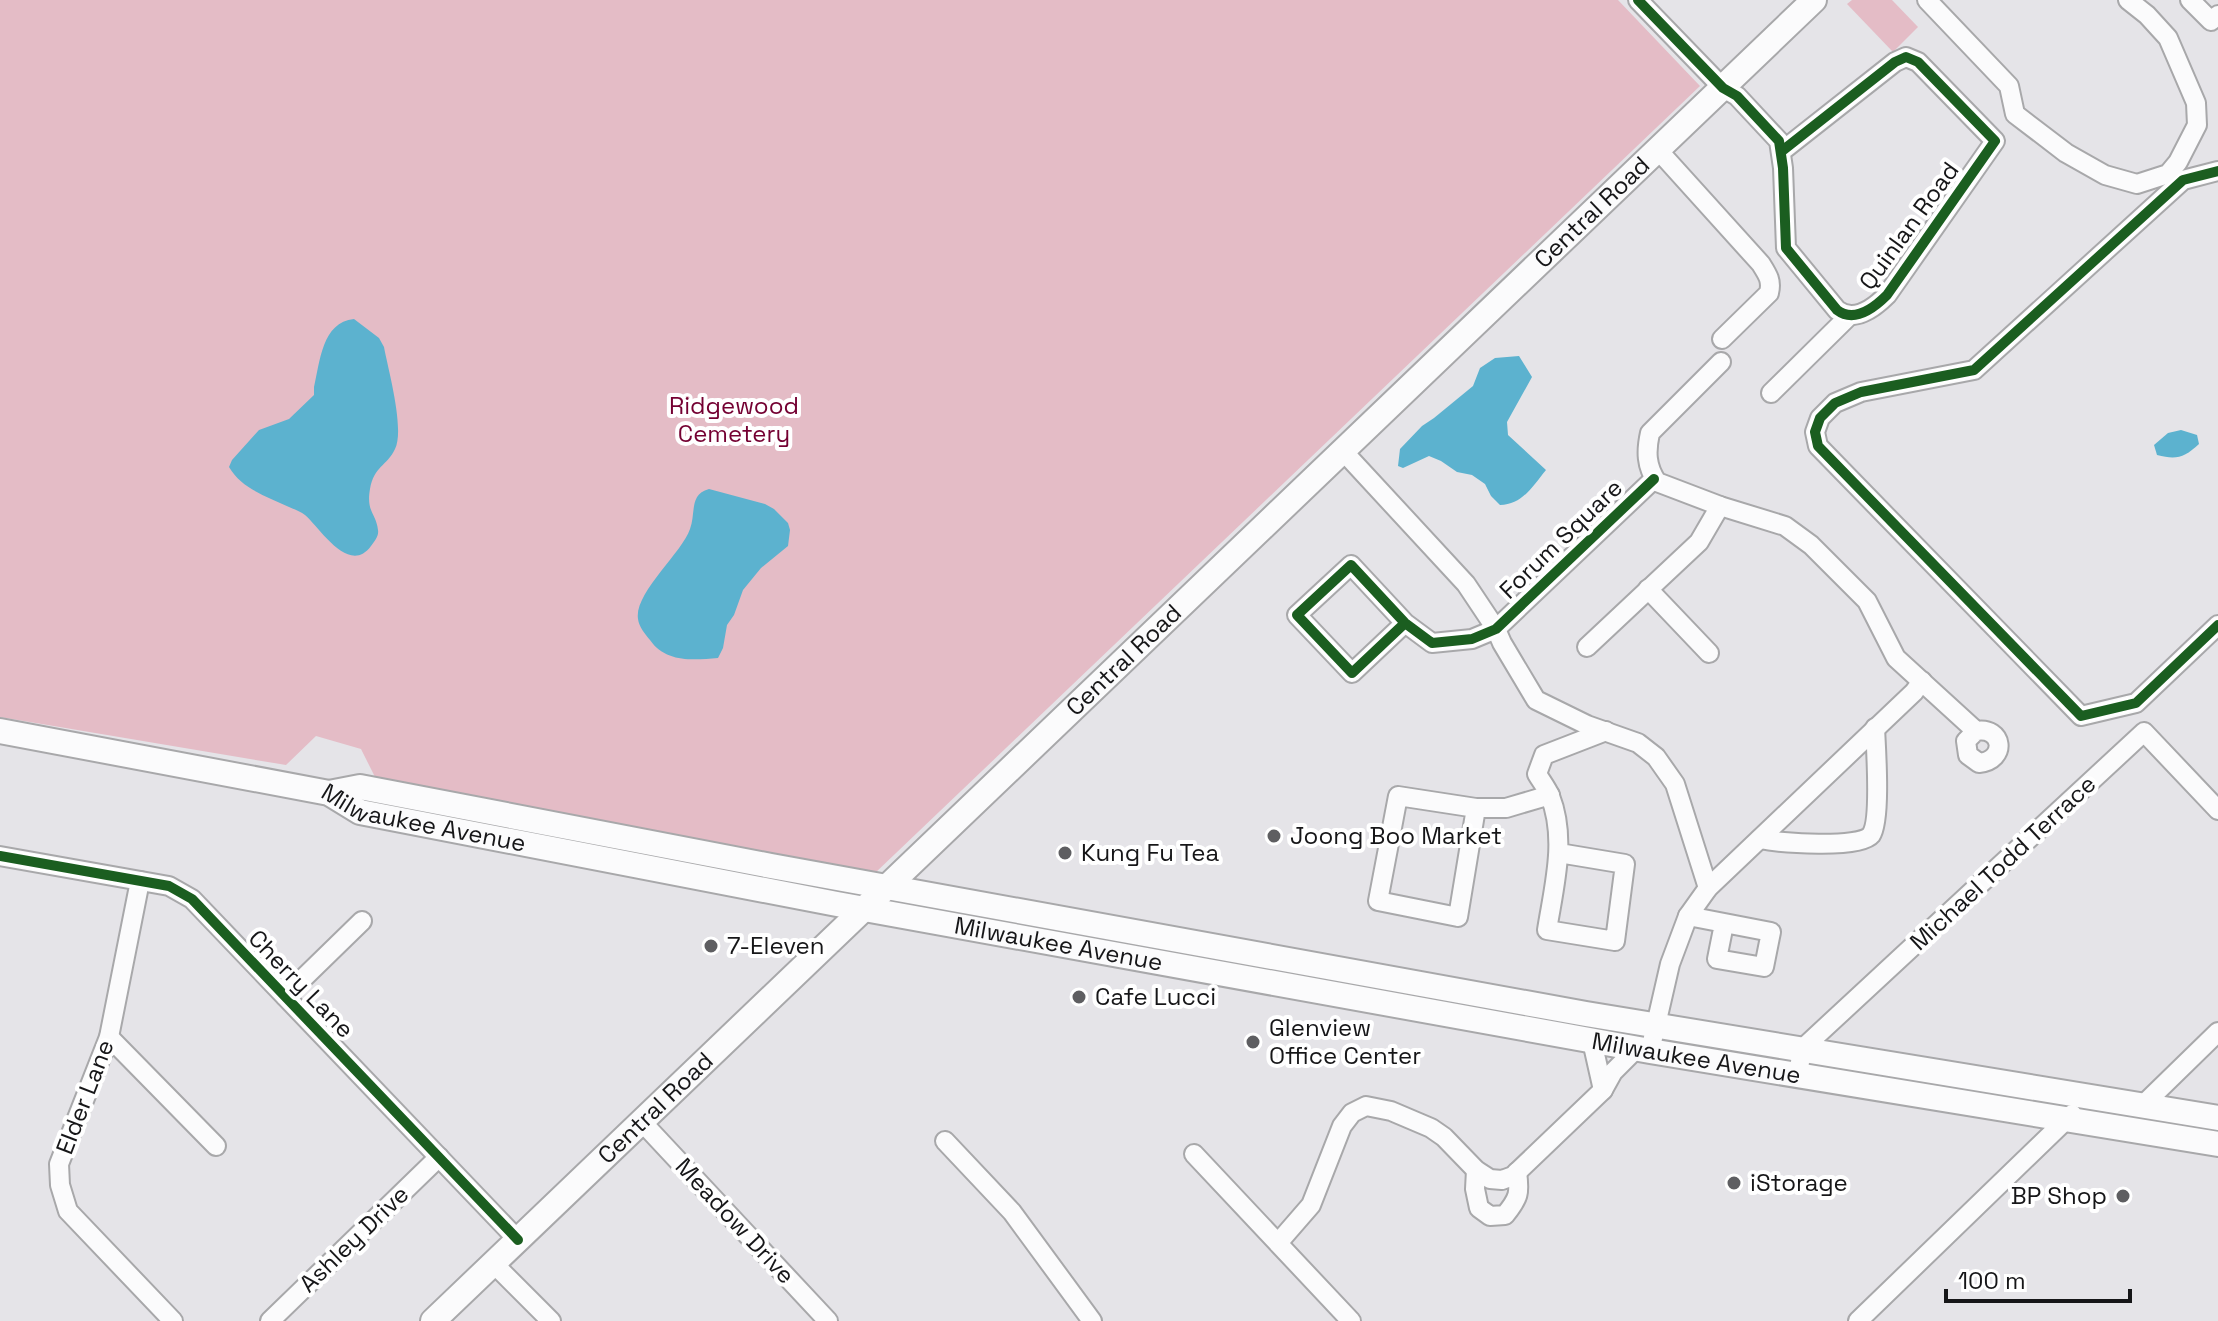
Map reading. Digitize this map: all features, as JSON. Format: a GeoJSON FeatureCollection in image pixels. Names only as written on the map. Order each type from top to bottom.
{"type":"FeatureCollection","features":[{"type":"Feature","properties":{"kind":"main road","name":"Central Road"},"geometry":{"type":"LineString","coordinates":[[433,1321],[1814,0]]}},
{"type":"Feature","properties":{"kind":"main road"},"geometry":{"type":"LineString","coordinates":[[0,731],[329,793]]}},
{"type":"Feature","properties":{"kind":"main road","name":"Milwaukee Avenue"},"geometry":{"type":"LineString","coordinates":[[329,793],[360,787],[1586,1014],[2218,1118]]}},
{"type":"Feature","properties":{"kind":"main road","name":"Milwaukee Avenue"},"geometry":{"type":"LineString","coordinates":[[329,793],[360,812],[865,909],[1643,1050],[2218,1144]]}},
{"type":"Feature","properties":{"kind":"main road"},"geometry":{"type":"LineString","coordinates":[[1094,951],[1115,947],[1190,961],[1201,958],[1210,946]]}},
{"type":"Feature","properties":{"kind":"street"},"geometry":{"type":"LineString","coordinates":[[1638,0],[1779,141],[1786,248],[1837,310],[1846,315]]}},
{"type":"Feature","properties":{"kind":"street"},"geometry":{"type":"LineString","coordinates":[[1927,0],[2009,86],[2015,114],[2066,153],[2105,175],[2137,184],[2168,174],[2178,162],[2197,125],[2196,103],[2168,38],[2128,0]]}},
{"type":"Feature","properties":{"kind":"street"},"geometry":{"type":"LineString","coordinates":[[2190,0],[2211,21],[2218,15]]}},
{"type":"Feature","properties":{"kind":"street","name":"Quinlan Road"},"geometry":{"type":"LineString","coordinates":[[1771,393],[1846,315],[1865,312],[1887,295],[1995,141],[1918,62],[1906,57],[1895,62],[1782,151]]}},
{"type":"Feature","properties":{"kind":"street"},"geometry":{"type":"LineString","coordinates":[[1658,150],[1761,264],[1769,277],[1769,293],[1722,339]]}},
{"type":"Feature","properties":{"kind":"street"},"geometry":{"type":"LineString","coordinates":[[2218,171],[2183,180],[1974,370],[1861,392],[1835,403],[1820,418],[1815,432],[1818,446],[2081,716],[2136,703],[2218,625]]}},
{"type":"Feature","properties":{"kind":"street"},"geometry":{"type":"LineString","coordinates":[[1721,362],[1650,433],[1648,465],[1654,479],[1720,506],[1785,526],[1811,545],[1867,601],[1896,658],[1976,731]]}},
{"type":"Feature","properties":{"kind":"street"},"geometry":{"type":"LineString","coordinates":[[1343,451],[1466,584],[1496,629],[1536,700],[1587,725],[1638,743],[1656,757],[1675,784],[1708,888]]}},
{"type":"Feature","properties":{"kind":"street","name":"Forum Square"},"geometry":{"type":"LineString","coordinates":[[1496,629],[1654,479]]}},
{"type":"Feature","properties":{"kind":"street"},"geometry":{"type":"LineString","coordinates":[[1587,647],[1699,542],[1720,506]]}},
{"type":"Feature","properties":{"kind":"street"},"geometry":{"type":"LineString","coordinates":[[1405,623],[1352,673],[1297,615],[1351,565],[1405,623],[1432,643],[1472,639],[1496,629]]}},
{"type":"Feature","properties":{"kind":"street"},"geometry":{"type":"LineString","coordinates":[[1648,589],[1709,653]]}},
{"type":"Feature","properties":{"kind":"street"},"geometry":{"type":"LineString","coordinates":[[1278,1243],[1311,1205],[1342,1126],[1352,1113],[1366,1106],[1391,1111],[1431,1128],[1490,1179],[1502,1180],[1517,1172],[1603,1090],[1613,1072],[1643,1050],[1655,1025],[1670,964],[1688,916],[1708,888],[1922,681]]}},
{"type":"Feature","properties":{"kind":"street"},"geometry":{"type":"LineString","coordinates":[[1760,839],[1785,844],[1862,842],[1871,835],[1876,824],[1875,728]]}},
{"type":"Feature","properties":{"kind":"street"},"geometry":{"type":"LineString","coordinates":[[1559,853],[1625,864],[1615,941],[1547,930],[1559,853],[1557,824],[1550,795],[1537,774],[1544,755],[1606,731]]}},
{"type":"Feature","properties":{"kind":"street","name":"Michael Todd Terrace"},"geometry":{"type":"LineString","coordinates":[[1802,1049],[2144,732],[2218,810]]}},
{"type":"Feature","properties":{"kind":"street"},"geometry":{"type":"LineString","coordinates":[[1476,808],[1458,917],[1378,901],[1398,796],[1476,808],[1506,808],[1550,795]]}},
{"type":"Feature","properties":{"kind":"street","name":"Cherry Lane"},"geometry":{"type":"LineString","coordinates":[[0,856],[169,886],[192,899],[518,1240]]}},
{"type":"Feature","properties":{"kind":"street","name":"Elder Lane"},"geometry":{"type":"LineString","coordinates":[[140,881],[109,1037],[59,1164],[60,1185],[68,1211],[173,1321]]}},
{"type":"Feature","properties":{"kind":"street"},"geometry":{"type":"LineString","coordinates":[[1688,916],[1724,924]]}},
{"type":"Feature","properties":{"kind":"street"},"geometry":{"type":"LineString","coordinates":[[285,996],[362,921]]}},
{"type":"Feature","properties":{"kind":"street"},"geometry":{"type":"LineString","coordinates":[[2142,1106],[2218,1032]]}},
{"type":"Feature","properties":{"kind":"street"},"geometry":{"type":"LineString","coordinates":[[109,1037],[216,1146]]}},
{"type":"Feature","properties":{"kind":"street"},"geometry":{"type":"LineString","coordinates":[[1592,1041],[1603,1090]]}},
{"type":"Feature","properties":{"kind":"street"},"geometry":{"type":"LineString","coordinates":[[1798,1075],[1802,1049]]}},
{"type":"Feature","properties":{"kind":"street"},"geometry":{"type":"LineString","coordinates":[[1858,1321],[2089,1097]]}},
{"type":"Feature","properties":{"kind":"street","name":"Meadow Drive"},"geometry":{"type":"LineString","coordinates":[[642,1122],[828,1321]]}},
{"type":"Feature","properties":{"kind":"street"},"geometry":{"type":"LineString","coordinates":[[945,1141],[1012,1212],[1092,1321]]}},
{"type":"Feature","properties":{"kind":"street"},"geometry":{"type":"LineString","coordinates":[[1194,1154],[1351,1321]]}},
{"type":"Feature","properties":{"kind":"street","name":"Ashley Drive"},"geometry":{"type":"LineString","coordinates":[[270,1321],[439,1157]]}},
{"type":"Feature","properties":{"kind":"street"},"geometry":{"type":"LineString","coordinates":[[1476,1170],[1475,1189],[1479,1208],[1490,1216],[1505,1215],[1514,1203],[1520,1189],[1517,1172]]}},
{"type":"Feature","properties":{"kind":"street"},"geometry":{"type":"LineString","coordinates":[[493,1263],[551,1321]]}},
{"type":"Feature","properties":{"kind":"green space","name":"Ridgewood Cemetery"},"geometry":{"type":"Polygon","coordinates":[[[0,0],[1618,0],[1700,86],[874,874],[377,781],[361,749],[316,736],[286,765],[0,717],[0,0]]]}},
{"type":"Feature","properties":{"kind":"green space"},"geometry":{"type":"Polygon","coordinates":[[[1852,0],[1892,0],[1918,27],[1893,52],[1847,4],[1852,0]]]}},
{"type":"Feature","properties":{"kind":"water"},"geometry":{"type":"Polygon","coordinates":[[[354,319],[379,338],[384,347],[395,399],[398,440],[395,449],[374,475],[370,489],[369,503],[377,524],[377,536],[362,554],[354,556],[335,547],[303,514],[248,486],[229,467],[259,430],[289,419],[314,395],[321,355],[329,335],[335,327],[354,319]]]}},
{"type":"Feature","properties":{"kind":"water"},"geometry":{"type":"Polygon","coordinates":[[[1519,356],[1532,377],[1507,422],[1508,435],[1546,470],[1526,494],[1515,502],[1500,505],[1485,484],[1472,475],[1457,472],[1429,456],[1403,468],[1398,466],[1400,449],[1422,426],[1473,386],[1480,368],[1495,358],[1519,356]]]}},
{"type":"Feature","properties":{"kind":"water"},"geometry":{"type":"Polygon","coordinates":[[[2181,430],[2197,435],[2199,444],[2180,457],[2157,455],[2154,445],[2168,433],[2181,430]]]}},
{"type":"Feature","properties":{"kind":"water"},"geometry":{"type":"Polygon","coordinates":[[[709,489],[774,509],[788,523],[788,546],[761,568],[743,590],[727,625],[718,658],[681,658],[664,653],[650,640],[640,625],[639,609],[643,597],[685,539],[698,495],[709,489]]]}},
{"type":"Feature","properties":{"kind":"cycle path"},"geometry":{"type":"LineString","coordinates":[[1638,0],[1779,141],[1786,248],[1843,314],[1864,312],[1887,295],[1995,141],[1918,62],[1906,57],[1895,62],[1782,151]]}},
{"type":"Feature","properties":{"kind":"cycle path"},"geometry":{"type":"LineString","coordinates":[[2218,171],[2183,180],[1974,370],[1861,392],[1835,403],[1820,418],[1815,432],[1818,446],[2081,716],[2136,703],[2218,625]]}},
{"type":"Feature","properties":{"kind":"cycle path"},"geometry":{"type":"LineString","coordinates":[[1405,623],[1352,673],[1297,615],[1351,565],[1405,623],[1432,643],[1472,639],[1496,629],[1654,479]]}},
{"type":"Feature","properties":{"kind":"cycle path"},"geometry":{"type":"LineString","coordinates":[[0,856],[169,886],[192,899],[518,1240]]}},
{"type":"Feature","properties":{"kind":"place","name":"Joong Boo Market"},"geometry":{"type":"Point","coordinates":[1274,836]}},
{"type":"Feature","properties":{"kind":"place","name":"Kung Fu Tea"},"geometry":{"type":"Point","coordinates":[1065,853]}},
{"type":"Feature","properties":{"kind":"place","name":"7-Eleven"},"geometry":{"type":"Point","coordinates":[711,946]}},
{"type":"Feature","properties":{"kind":"place","name":"Cafe Lucci"},"geometry":{"type":"Point","coordinates":[1079,997]}},
{"type":"Feature","properties":{"kind":"place","name":"Glenview Office Center"},"geometry":{"type":"Point","coordinates":[1253,1042]}},
{"type":"Feature","properties":{"kind":"place","name":"iStorage"},"geometry":{"type":"Point","coordinates":[1734,1183]}},
{"type":"Feature","properties":{"kind":"place","name":"BP Shop"},"geometry":{"type":"Point","coordinates":[2123,1196]}}]}
